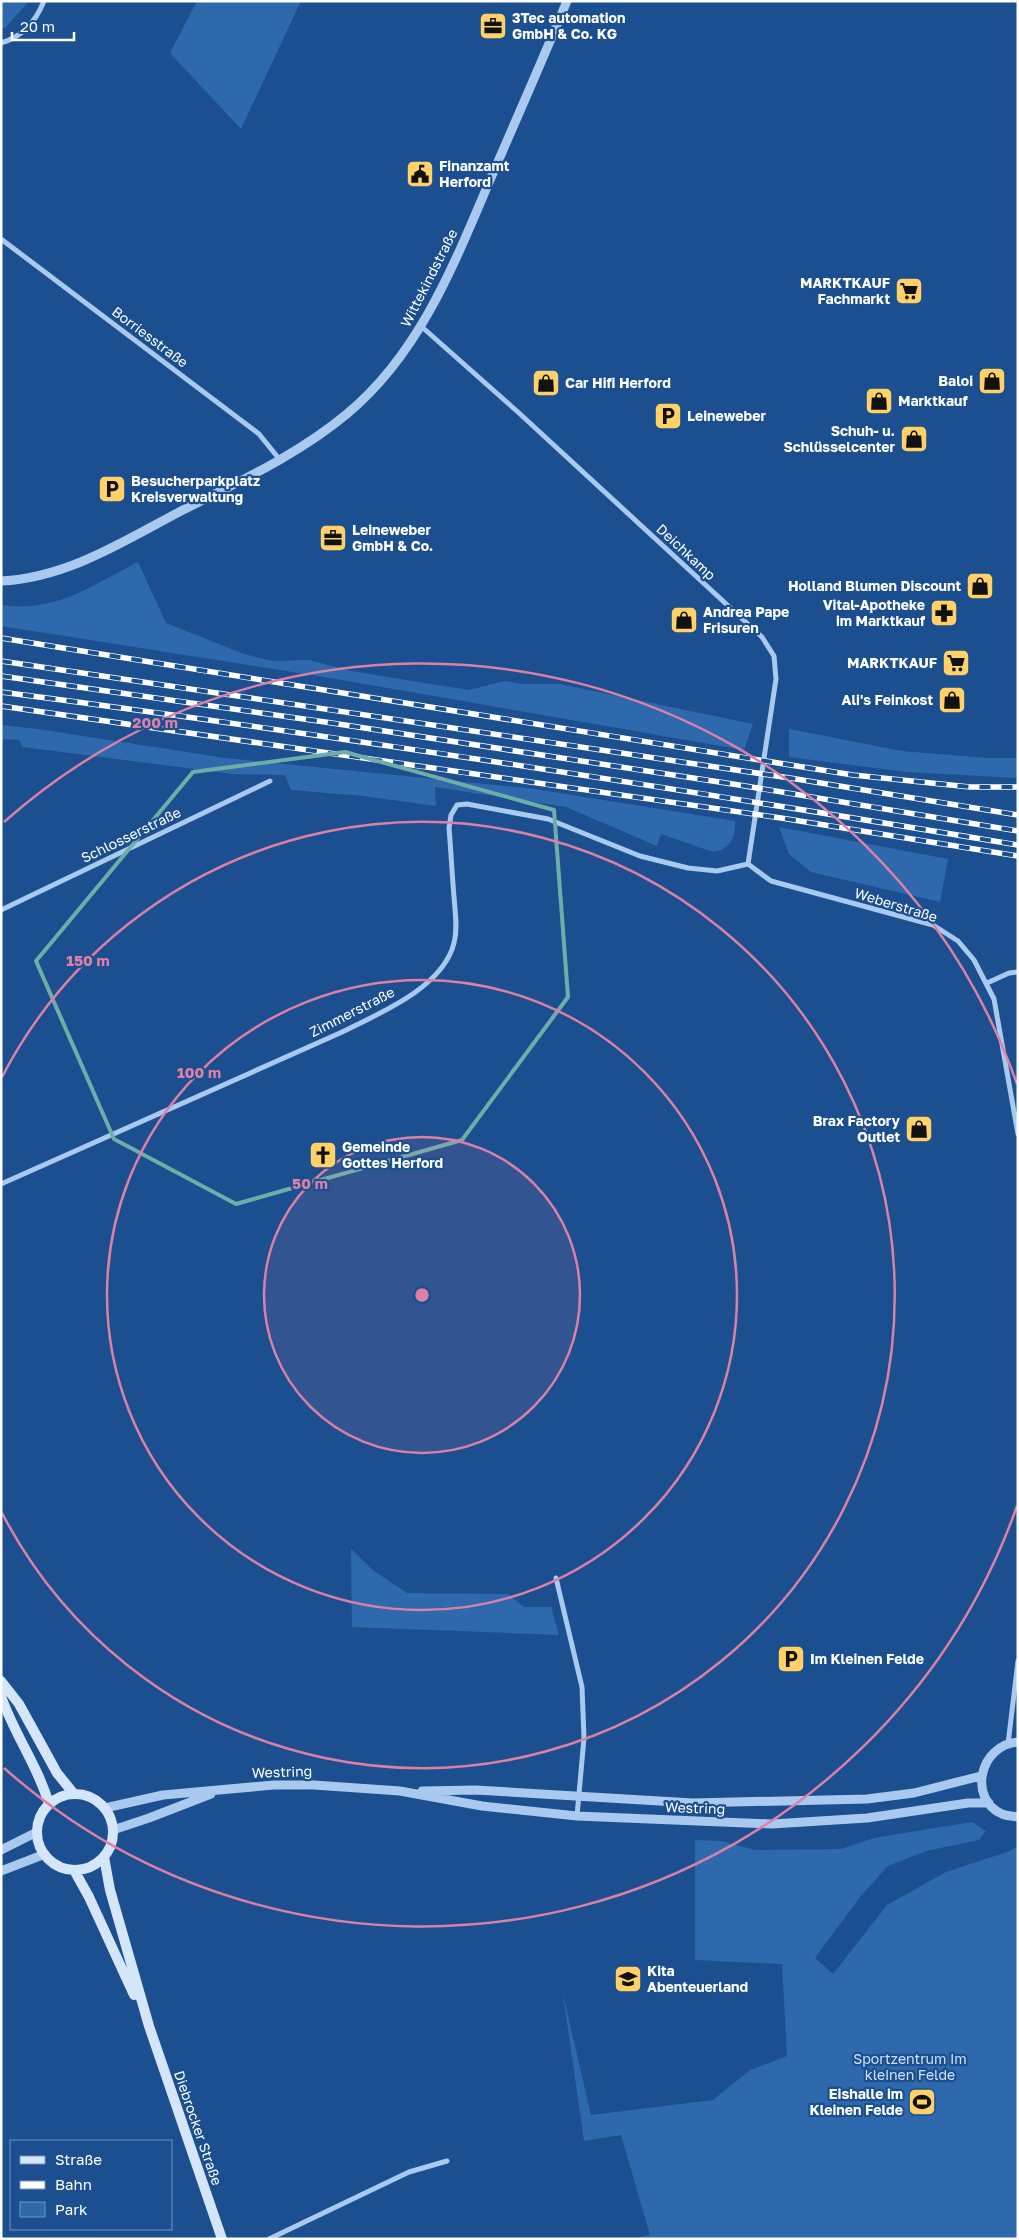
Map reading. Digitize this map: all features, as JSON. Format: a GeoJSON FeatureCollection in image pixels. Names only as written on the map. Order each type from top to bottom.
{"type":"FeatureCollection","features":[{"type":"Feature","properties":{"kind":"main road"},"geometry":{"type":"LineString","coordinates":[[1,1680],[20,1704],[57,1773],[74,1794]]}},
{"type":"Feature","properties":{"kind":"main road"},"geometry":{"type":"LineString","coordinates":[[1,1696],[6,1710],[42,1780],[49,1804]]}},
{"type":"Feature","properties":{"kind":"main road"},"geometry":{"type":"LineString","coordinates":[[74,1794],[89,1796],[105,1808],[111,1819],[113,1830],[111,1846],[104,1857],[96,1864],[85,1869],[74,1870],[63,1868],[53,1863],[39,1844],[37,1832],[41,1817],[49,1804],[60,1797],[74,1794]]}},
{"type":"Feature","properties":{"kind":"main road","name":"Diebrocker Straße"},"geometry":{"type":"LineString","coordinates":[[104,1857],[110,1890],[148,2026],[222,2239]]}},
{"type":"Feature","properties":{"kind":"main road","name":"Diebrocker Straße"},"geometry":{"type":"LineString","coordinates":[[74,1870],[89,1897],[148,2026]]}},
{"type":"Feature","properties":{"kind":"street"},"geometry":{"type":"LineString","coordinates":[[1,43],[25,31],[39,13],[44,1]]}},
{"type":"Feature","properties":{"kind":"street","name":"Wittekindstraße"},"geometry":{"type":"LineString","coordinates":[[1,581],[41,576],[96,556],[280,460],[329,428],[361,401],[394,364],[422,327],[454,264],[567,1]]}},
{"type":"Feature","properties":{"kind":"street","name":"Borriesstraße"},"geometry":{"type":"LineString","coordinates":[[1,239],[259,434],[280,460]]}},
{"type":"Feature","properties":{"kind":"street","name":"Deichkamp"},"geometry":{"type":"LineString","coordinates":[[422,327],[519,413],[762,637],[774,656],[776,679],[748,864]]}},
{"type":"Feature","properties":{"kind":"street","name":"Schlosserstraße"},"geometry":{"type":"LineString","coordinates":[[1,910],[270,781]]}},
{"type":"Feature","properties":{"kind":"street","name":"Zimmerstraße"},"geometry":{"type":"LineString","coordinates":[[1,1184],[340,1032],[389,1008],[434,977],[448,960],[454,943],[456,926],[449,828],[451,815],[457,805],[467,804],[548,820],[640,856],[688,868],[717,871],[748,864]]}},
{"type":"Feature","properties":{"kind":"street","name":"Weberstraße"},"geometry":{"type":"LineString","coordinates":[[748,864],[771,882],[932,925],[958,941],[974,960],[987,983]]}},
{"type":"Feature","properties":{"kind":"street"},"geometry":{"type":"LineString","coordinates":[[1018,972],[987,983],[994,1000],[1018,1134]]}},
{"type":"Feature","properties":{"kind":"street"},"geometry":{"type":"LineString","coordinates":[[556,1578],[582,1687],[584,1738],[577,1816]]}},
{"type":"Feature","properties":{"kind":"street"},"geometry":{"type":"LineString","coordinates":[[1008,1744],[1018,1661]]}},
{"type":"Feature","properties":{"kind":"street"},"geometry":{"type":"LineString","coordinates":[[1018,1742],[1008,1744],[996,1750],[986,1762],[982,1776],[982,1789],[989,1802],[1002,1814],[1018,1817]]}},
{"type":"Feature","properties":{"kind":"street","name":"Westring"},"geometry":{"type":"LineString","coordinates":[[105,1808],[163,1795],[274,1785],[314,1785],[400,1791],[476,1790],[693,1803],[866,1799],[914,1793],[982,1776]]}},
{"type":"Feature","properties":{"kind":"street","name":"Westring"},"geometry":{"type":"LineString","coordinates":[[113,1830],[225,1789]]}},
{"type":"Feature","properties":{"kind":"street","name":"Westring"},"geometry":{"type":"LineString","coordinates":[[400,1791],[482,1806],[577,1816],[798,1824],[867,1818],[968,1803],[989,1802]]}},
{"type":"Feature","properties":{"kind":"street"},"geometry":{"type":"LineString","coordinates":[[1,1850],[37,1832]]}},
{"type":"Feature","properties":{"kind":"street"},"geometry":{"type":"LineString","coordinates":[[1,1871],[45,1854]]}},
{"type":"Feature","properties":{"kind":"street"},"geometry":{"type":"LineString","coordinates":[[269,2239],[409,2172],[446,2161]]}},
{"type":"Feature","properties":{"kind":"highlighted area"},"geometry":{"type":"Polygon","coordinates":[[[345,752],[554,810],[568,997],[462,1140],[236,1204],[114,1139],[36,961],[193,772],[345,752]]]}},
{"type":"Feature","properties":{"kind":"green space"},"geometry":{"type":"Polygon","coordinates":[[[1,1],[29,1],[6,27],[1,29],[1,1]]]}},
{"type":"Feature","properties":{"kind":"green space"},"geometry":{"type":"Polygon","coordinates":[[[197,1],[301,1],[241,129],[170,53],[197,1]]]}},
{"type":"Feature","properties":{"kind":"green space"},"geometry":{"type":"Polygon","coordinates":[[[138,562],[166,623],[244,654],[273,661],[309,660],[351,671],[469,690],[505,681],[521,684],[560,684],[753,724],[744,750],[330,678],[1,626],[1,605],[26,606],[58,601],[85,590],[138,562]]]}},
{"type":"Feature","properties":{"kind":"green space"},"geometry":{"type":"Polygon","coordinates":[[[1,725],[225,758],[535,789],[735,821],[734,832],[728,846],[719,851],[713,852],[661,834],[657,846],[566,807],[435,787],[436,806],[363,796],[291,790],[285,775],[233,774],[23,747],[19,740],[1,739],[1,725]]]}},
{"type":"Feature","properties":{"kind":"green space"},"geometry":{"type":"Polygon","coordinates":[[[789,729],[902,751],[988,758],[1018,758],[1018,778],[906,772],[789,757],[789,729]]]}},
{"type":"Feature","properties":{"kind":"green space"},"geometry":{"type":"Polygon","coordinates":[[[779,827],[948,859],[940,902],[811,872],[789,854],[779,827]]]}},
{"type":"Feature","properties":{"kind":"green space"},"geometry":{"type":"Polygon","coordinates":[[[351,1549],[374,1571],[407,1593],[508,1594],[524,1607],[551,1607],[559,1635],[352,1627],[351,1549]]]}},
{"type":"Feature","properties":{"kind":"green space","name":"Sportzentrum Im kleinen Felde"},"geometry":{"type":"Polygon","coordinates":[[[972,1822],[986,1831],[979,1840],[926,1851],[888,1866],[860,1897],[815,1958],[833,1974],[887,1905],[946,1872],[1010,1851],[1018,1846],[1018,2239],[633,2239],[650,2235],[621,2135],[584,2141],[563,1994],[591,2115],[713,2100],[750,2070],[787,2056],[782,1964],[695,1960],[695,1840],[722,1841],[755,1850],[841,1849],[874,1838],[972,1822]]]}},
{"type":"Feature","properties":{"kind":"railway"},"geometry":{"type":"LineString","coordinates":[[1,638],[853,775],[970,787],[1018,787]]}},
{"type":"Feature","properties":{"kind":"railway"},"geometry":{"type":"LineString","coordinates":[[1,661],[790,778],[1018,815]]}},
{"type":"Feature","properties":{"kind":"railway"},"geometry":{"type":"LineString","coordinates":[[1,676],[325,722],[739,785],[1018,831]]}},
{"type":"Feature","properties":{"kind":"railway"},"geometry":{"type":"LineString","coordinates":[[1,692],[510,764],[1018,845]]}},
{"type":"Feature","properties":{"kind":"railway"},"geometry":{"type":"LineString","coordinates":[[1,706],[781,818],[1018,856]]}},
{"type":"Feature","properties":{"kind":"place","name":"3Tec automation GmbH & Co. KG"},"geometry":{"type":"Point","coordinates":[493,26]}},
{"type":"Feature","properties":{"kind":"place","name":"Finanzamt Herford"},"geometry":{"type":"Point","coordinates":[420,174]}},
{"type":"Feature","properties":{"kind":"place","name":"MARKTKAUF Fachmarkt"},"geometry":{"type":"Point","coordinates":[909,291]}},
{"type":"Feature","properties":{"kind":"place","name":"Baloi"},"geometry":{"type":"Point","coordinates":[992,381]}},
{"type":"Feature","properties":{"kind":"place","name":"Car Hifi Herford"},"geometry":{"type":"Point","coordinates":[546,383]}},
{"type":"Feature","properties":{"kind":"place","name":"Marktkauf"},"geometry":{"type":"Point","coordinates":[879,401]}},
{"type":"Feature","properties":{"kind":"place","name":"Leineweber"},"geometry":{"type":"Point","coordinates":[668,416]}},
{"type":"Feature","properties":{"kind":"place","name":"Schuh- u. Schlüsselcenter"},"geometry":{"type":"Point","coordinates":[914,439]}},
{"type":"Feature","properties":{"kind":"place","name":"Besucherparkplatz Kreisverwaltung"},"geometry":{"type":"Point","coordinates":[112,489]}},
{"type":"Feature","properties":{"kind":"place","name":"Leineweber GmbH & Co."},"geometry":{"type":"Point","coordinates":[333,538]}},
{"type":"Feature","properties":{"kind":"place","name":"Holland Blumen Discount"},"geometry":{"type":"Point","coordinates":[980,586]}},
{"type":"Feature","properties":{"kind":"place","name":"Vital-Apotheke im Marktkauf"},"geometry":{"type":"Point","coordinates":[944,613]}},
{"type":"Feature","properties":{"kind":"place","name":"Andrea Pape Frisuren"},"geometry":{"type":"Point","coordinates":[684,620]}},
{"type":"Feature","properties":{"kind":"place","name":"MARKTKAUF"},"geometry":{"type":"Point","coordinates":[956,663]}},
{"type":"Feature","properties":{"kind":"place","name":"Ali's Feinkost"},"geometry":{"type":"Point","coordinates":[952,700]}},
{"type":"Feature","properties":{"kind":"place","name":"Brax Factory Outlet"},"geometry":{"type":"Point","coordinates":[919,1129]}},
{"type":"Feature","properties":{"kind":"place","name":"Gemeinde Gottes Herford"},"geometry":{"type":"Point","coordinates":[323,1155]}},
{"type":"Feature","properties":{"kind":"place","name":"Im Kleinen Felde"},"geometry":{"type":"Point","coordinates":[791,1659]}},
{"type":"Feature","properties":{"kind":"place","name":"Kita Abenteuerland"},"geometry":{"type":"Point","coordinates":[628,1979]}},
{"type":"Feature","properties":{"kind":"place","name":"Eishalle im Kleinen Felde"},"geometry":{"type":"Point","coordinates":[922,2102]}}]}
